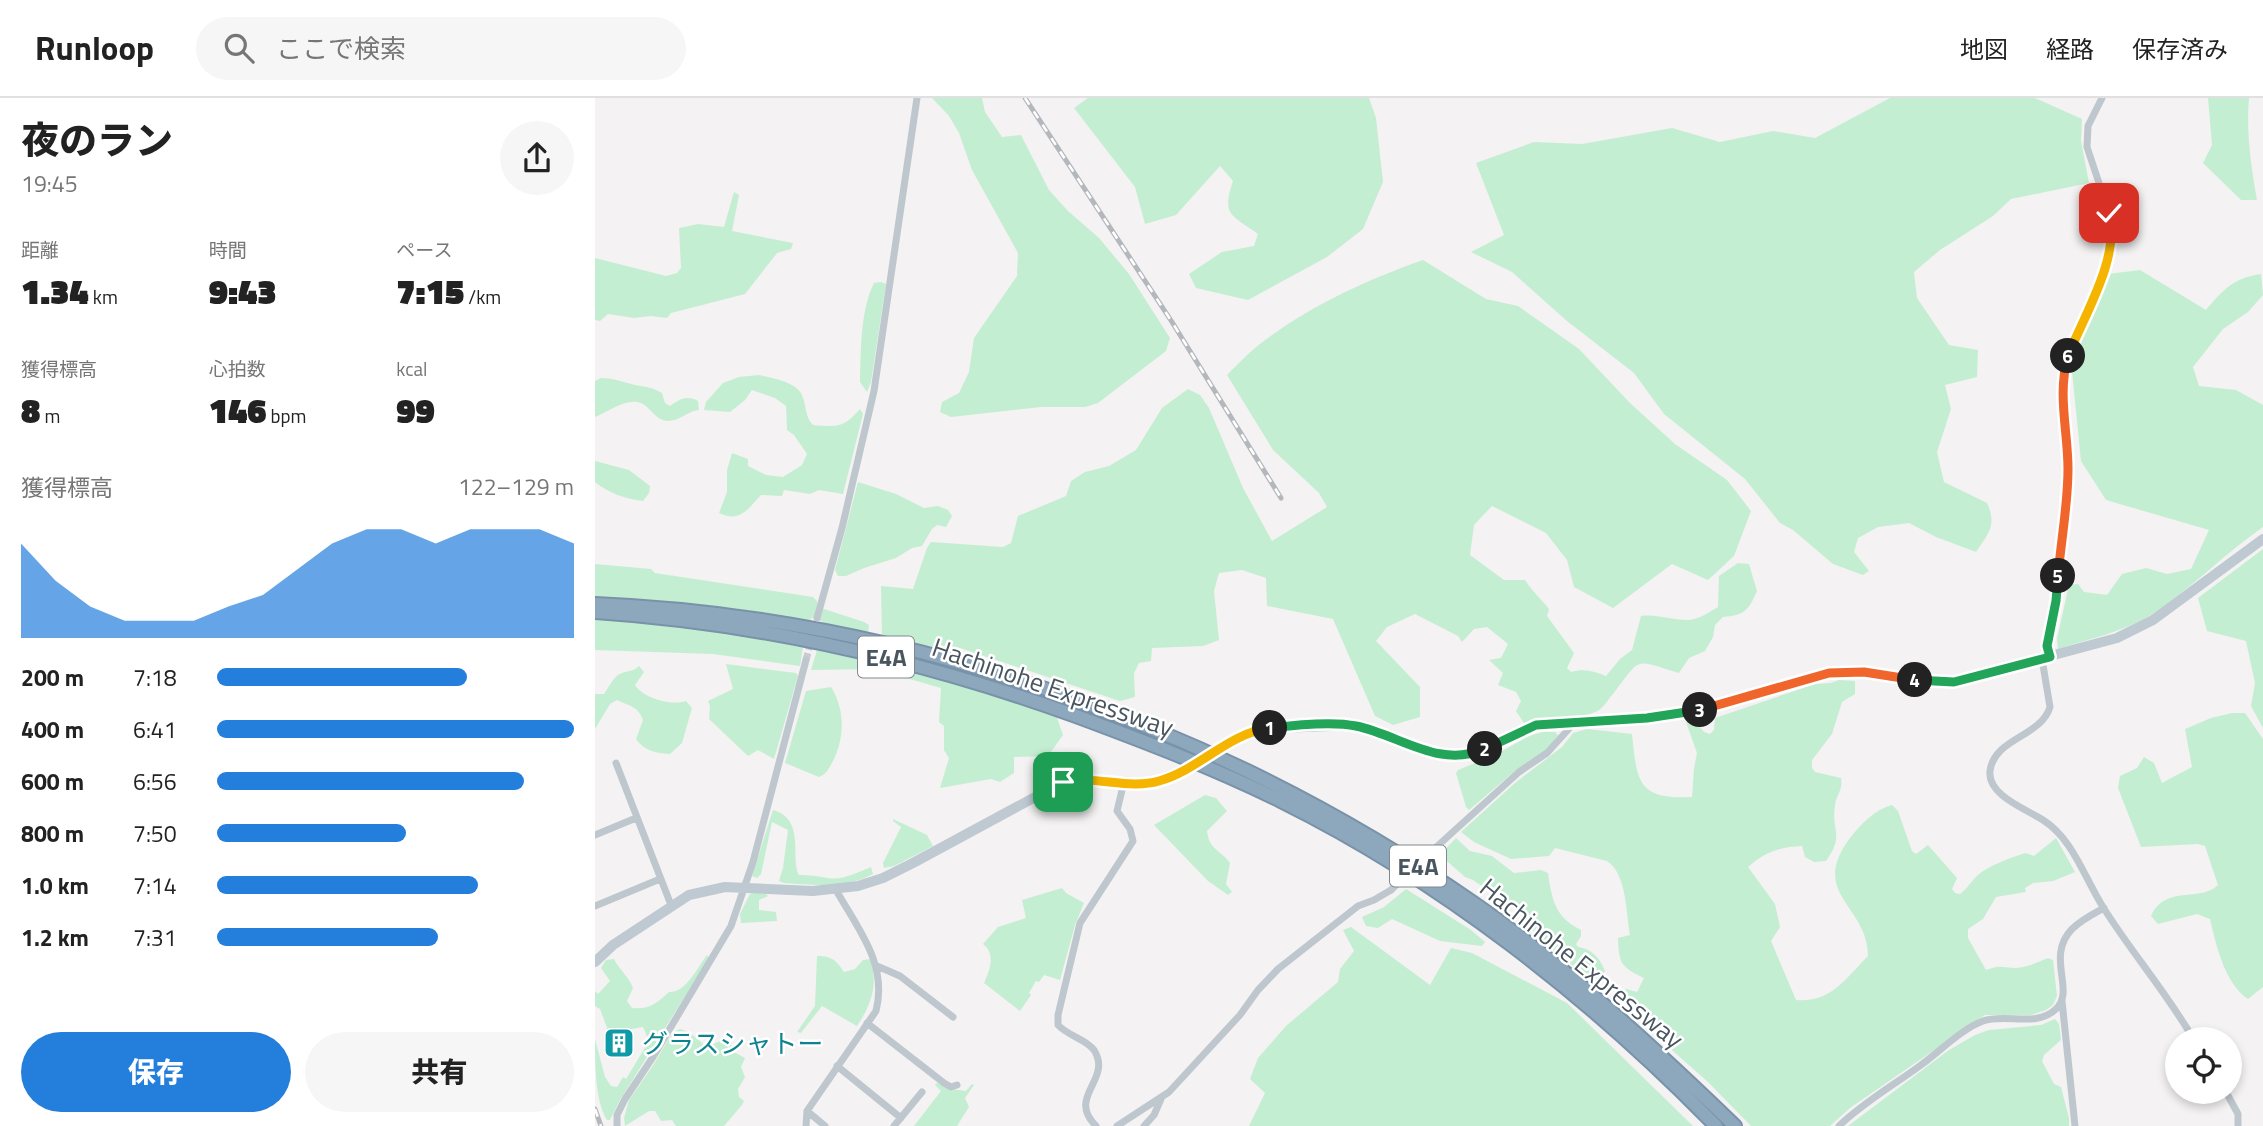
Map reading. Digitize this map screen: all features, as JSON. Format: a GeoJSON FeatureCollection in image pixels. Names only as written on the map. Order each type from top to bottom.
{"type":"FeatureCollection","features":[{"type":"Feature","properties":{"kind":"highway","name":"Hachinohe Expressway"},"geometry":{"type":"LineString","coordinates":[[595,604],[630,605],[757,619],[902,649],[1048,690],[1171,736],[1290,790],[1476,904],[1604,1005],[1735,1126]]}},
{"type":"Feature","properties":{"kind":"highway","name":"Hachinohe Expressway"},"geometry":{"type":"LineString","coordinates":[[595,612],[755,630],[898,660],[1027,698],[1166,749],[1222,773],[1285,803],[1356,843],[1515,947],[1607,1023],[1678,1087],[1716,1126]]}},
{"type":"Feature","properties":{"kind":"street"},"geometry":{"type":"LineString","coordinates":[[817,618],[842,528],[874,391],[917,98]]}},
{"type":"Feature","properties":{"kind":"street"},"geometry":{"type":"LineString","coordinates":[[2102,98],[2088,126],[2087,147],[2112,224],[2111,237],[2105,267],[2068,358],[2063,383],[2068,488],[2056,601],[2046,658],[2050,707],[2048,714],[2038,725],[1998,753],[1989,775],[1995,788],[2003,795],[2062,835],[2103,908],[2187,1027]]}},
{"type":"Feature","properties":{"kind":"street"},"geometry":{"type":"LineString","coordinates":[[595,962],[614,945],[688,895],[703,890],[745,886],[813,891],[859,886],[883,878],[1063,782],[1078,779],[1151,783],[1185,769],[1223,746],[1261,729],[1354,725],[1436,754],[1464,755],[1480,751],[1536,725],[1647,718],[1694,711],[1829,673],[1864,672],[1944,683],[1966,680],[2117,638],[2153,620],[2263,539]]}},
{"type":"Feature","properties":{"kind":"street"},"geometry":{"type":"LineString","coordinates":[[617,1126],[617,1115],[625,1099],[731,926],[745,886],[806,660]]}},
{"type":"Feature","properties":{"kind":"street"},"geometry":{"type":"LineString","coordinates":[[1117,1126],[1161,1098],[1241,1015],[1269,978],[1357,906],[1391,890],[1518,772],[1547,753],[1575,722]]}},
{"type":"Feature","properties":{"kind":"street"},"geometry":{"type":"LineString","coordinates":[[616,763],[671,905]]}},
{"type":"Feature","properties":{"kind":"street"},"geometry":{"type":"LineString","coordinates":[[1096,1126],[1084,1111],[1087,1095],[1097,1077],[1097,1056],[1093,1048],[1058,1025],[1058,1014],[1080,923],[1133,841],[1130,829],[1117,811],[1124,782]]}},
{"type":"Feature","properties":{"kind":"street"},"geometry":{"type":"LineString","coordinates":[[595,835],[636,818]]}},
{"type":"Feature","properties":{"kind":"street"},"geometry":{"type":"LineString","coordinates":[[595,906],[660,879]]}},
{"type":"Feature","properties":{"kind":"street"},"geometry":{"type":"LineString","coordinates":[[806,1126],[807,1111],[876,1011],[880,995],[874,957],[836,890]]}},
{"type":"Feature","properties":{"kind":"street"},"geometry":{"type":"LineString","coordinates":[[2075,1126],[2059,962],[2063,943],[2072,929],[2103,908]]}},
{"type":"Feature","properties":{"kind":"street"},"geometry":{"type":"LineString","coordinates":[[877,966],[899,976],[953,1017]]}},
{"type":"Feature","properties":{"kind":"street"},"geometry":{"type":"LineString","coordinates":[[1839,1126],[1982,1021],[2038,1018],[2055,1010],[2062,1001]]}},
{"type":"Feature","properties":{"kind":"street"},"geometry":{"type":"LineString","coordinates":[[867,1023],[944,1083],[951,1087],[957,1085]]}},
{"type":"Feature","properties":{"kind":"street"},"geometry":{"type":"LineString","coordinates":[[837,1066],[901,1118]]}},
{"type":"Feature","properties":{"kind":"street"},"geometry":{"type":"LineString","coordinates":[[894,1126],[922,1092]]}},
{"type":"Feature","properties":{"kind":"street"},"geometry":{"type":"LineString","coordinates":[[1144,1126],[1154,1115],[1161,1098]]}},
{"type":"Feature","properties":{"kind":"street"},"geometry":{"type":"LineString","coordinates":[[2233,1104],[2238,1114],[2238,1126]]}},
{"type":"Feature","properties":{"kind":"street"},"geometry":{"type":"LineString","coordinates":[[807,1111],[825,1126]]}},
{"type":"Feature","properties":{"kind":"green space"},"geometry":{"type":"Polygon","coordinates":[[[932,98],[982,98],[985,112],[1002,137],[1021,135],[1049,190],[1099,238],[1129,274],[1170,338],[1166,351],[1098,403],[1085,407],[1041,407],[951,417],[940,412],[942,402],[959,393],[969,372],[974,338],[1017,276],[1018,253],[972,170],[959,133],[949,116],[932,98]]]}},
{"type":"Feature","properties":{"kind":"green space"},"geometry":{"type":"Polygon","coordinates":[[[1088,98],[1369,98],[1376,118],[1383,182],[1363,229],[1327,257],[1248,300],[1196,288],[1189,274],[1222,252],[1254,246],[1258,234],[1235,218],[1229,208],[1233,181],[1220,166],[1176,215],[1145,224],[1135,187],[1074,108],[1088,98]]]}},
{"type":"Feature","properties":{"kind":"green space"},"geometry":{"type":"Polygon","coordinates":[[[1890,98],[2035,98],[2082,119],[2081,141],[2089,183],[2011,199],[1993,216],[1940,250],[1914,272],[1917,298],[1949,345],[1978,350],[1977,377],[1945,385],[1951,409],[1937,452],[1944,482],[1987,503],[1991,517],[1990,529],[1976,552],[1936,537],[1909,523],[1878,527],[1858,538],[1854,552],[1869,571],[1863,575],[1833,564],[1793,530],[1780,523],[1745,479],[1664,414],[1634,373],[1567,321],[1512,272],[1471,252],[1504,235],[1476,163],[1534,142],[1582,144],[1672,128],[1720,142],[1773,131],[1815,138],[1890,98]]]}},
{"type":"Feature","properties":{"kind":"green space"},"geometry":{"type":"Polygon","coordinates":[[[2208,98],[2249,98],[2248,124],[2257,200],[2241,200],[2203,163],[2212,145],[2208,98]]]}},
{"type":"Feature","properties":{"kind":"green space"},"geometry":{"type":"Polygon","coordinates":[[[734,192],[739,195],[732,231],[793,243],[791,249],[777,253],[745,294],[671,313],[667,318],[634,318],[608,314],[600,321],[595,320],[595,258],[666,276],[677,273],[681,268],[679,228],[698,224],[724,227],[734,192]]]}},
{"type":"Feature","properties":{"kind":"green space"},"geometry":{"type":"Polygon","coordinates":[[[1423,260],[1486,299],[1518,306],[1579,349],[1630,403],[1675,444],[1727,480],[1751,511],[1734,556],[1708,580],[1672,564],[1613,608],[1574,587],[1567,560],[1546,533],[1492,506],[1474,525],[1470,555],[1504,580],[1525,580],[1549,609],[1547,616],[1574,653],[1567,668],[1571,672],[1589,671],[1606,676],[1620,659],[1632,650],[1641,616],[1687,620],[1703,616],[1718,607],[1719,576],[1738,563],[1749,564],[1757,591],[1751,603],[1741,613],[1723,617],[1715,625],[1713,637],[1705,651],[1689,658],[1679,673],[1646,663],[1640,664],[1634,667],[1599,710],[1583,715],[1524,723],[1516,711],[1521,701],[1516,692],[1498,685],[1503,673],[1489,660],[1501,658],[1508,644],[1487,627],[1474,629],[1462,642],[1458,636],[1415,614],[1387,627],[1376,641],[1420,687],[1420,717],[1393,725],[1375,716],[1333,619],[1267,606],[1266,578],[1242,570],[1219,573],[1214,591],[1219,640],[1203,646],[1152,648],[1151,661],[1139,663],[1134,673],[1135,697],[1120,701],[960,648],[945,650],[882,636],[881,586],[913,589],[931,542],[1003,547],[1011,543],[1018,516],[1066,496],[1071,481],[1085,472],[1109,466],[1136,450],[1162,408],[1188,389],[1200,395],[1209,408],[1243,488],[1272,541],[1327,507],[1319,493],[1273,450],[1227,375],[1262,342],[1304,314],[1362,284],[1423,260]]]}},
{"type":"Feature","properties":{"kind":"green space"},"geometry":{"type":"Polygon","coordinates":[[[2140,270],[2206,310],[2229,286],[2243,278],[2261,274],[2263,295],[2248,312],[2223,329],[2193,367],[2199,386],[2236,390],[2263,405],[2263,527],[2151,615],[2117,631],[2058,649],[2057,639],[2069,585],[2078,584],[2084,592],[2107,595],[2122,574],[2146,568],[2167,574],[2191,569],[2209,530],[2106,500],[2081,461],[2072,371],[2086,325],[2108,274],[2140,270]]]}},
{"type":"Feature","properties":{"kind":"green space"},"geometry":{"type":"Polygon","coordinates":[[[874,283],[886,284],[871,382],[867,392],[860,382],[864,318],[874,283]]]}},
{"type":"Feature","properties":{"kind":"green space"},"geometry":{"type":"Polygon","coordinates":[[[759,375],[782,381],[797,389],[803,397],[808,418],[813,425],[839,425],[860,409],[863,414],[843,494],[819,490],[810,494],[784,490],[782,496],[761,495],[738,515],[726,516],[719,513],[727,492],[727,470],[732,453],[748,459],[748,466],[766,475],[783,477],[802,465],[807,454],[794,435],[787,430],[786,406],[775,398],[752,390],[745,400],[730,412],[704,410],[706,402],[723,383],[739,377],[759,375]]]}},
{"type":"Feature","properties":{"kind":"green space"},"geometry":{"type":"Polygon","coordinates":[[[601,378],[655,390],[662,393],[665,403],[670,406],[677,401],[694,399],[698,401],[699,410],[668,421],[662,420],[644,405],[630,402],[595,417],[595,381],[601,378]]]}},
{"type":"Feature","properties":{"kind":"green space"},"geometry":{"type":"Polygon","coordinates":[[[595,461],[629,470],[650,486],[649,493],[643,501],[606,489],[595,482],[595,461]]]}},
{"type":"Feature","properties":{"kind":"green space"},"geometry":{"type":"Polygon","coordinates":[[[858,482],[896,494],[924,508],[938,506],[948,510],[952,516],[946,527],[937,525],[932,529],[922,546],[846,576],[838,576],[835,570],[858,482]]]}},
{"type":"Feature","properties":{"kind":"green space"},"geometry":{"type":"Polygon","coordinates":[[[2263,549],[2263,728],[2251,706],[2255,683],[2246,641],[2207,631],[2198,598],[2263,549]]]}},
{"type":"Feature","properties":{"kind":"green space"},"geometry":{"type":"Polygon","coordinates":[[[595,564],[651,569],[655,573],[813,597],[818,607],[869,625],[868,633],[829,625],[813,617],[808,622],[734,608],[595,598],[595,564]]]}},
{"type":"Feature","properties":{"kind":"green space"},"geometry":{"type":"Polygon","coordinates":[[[595,618],[700,628],[803,647],[800,666],[713,654],[595,650],[595,618]]]}},
{"type":"Feature","properties":{"kind":"green space"},"geometry":{"type":"Polygon","coordinates":[[[817,650],[938,678],[1056,715],[1063,735],[1048,756],[1014,757],[1014,773],[1000,782],[991,779],[940,788],[949,758],[944,750],[944,726],[939,722],[941,688],[875,669],[811,670],[817,650]]]}},
{"type":"Feature","properties":{"kind":"green space"},"geometry":{"type":"Polygon","coordinates":[[[726,664],[796,673],[798,676],[774,759],[758,750],[748,756],[709,719],[708,701],[733,689],[726,664]]]}},
{"type":"Feature","properties":{"kind":"green space"},"geometry":{"type":"Polygon","coordinates":[[[639,666],[644,672],[635,685],[644,694],[665,702],[686,701],[692,708],[682,743],[670,754],[651,751],[639,743],[636,739],[643,720],[641,715],[633,707],[617,700],[610,704],[595,729],[595,694],[604,694],[618,675],[639,666]]]}},
{"type":"Feature","properties":{"kind":"green space"},"geometry":{"type":"Polygon","coordinates":[[[1839,680],[1855,681],[1855,694],[1842,702],[1832,734],[1812,760],[1815,772],[1841,778],[1834,814],[1836,839],[1832,852],[1826,861],[1814,862],[1805,857],[1802,846],[1786,848],[1766,854],[1748,867],[1775,904],[1780,927],[1771,941],[1796,1000],[1819,998],[1837,988],[1868,956],[1866,939],[1843,899],[1835,873],[1839,857],[1854,833],[1874,814],[1892,805],[1898,811],[1912,851],[1916,854],[1928,845],[1957,878],[1952,889],[1955,893],[1960,894],[1979,874],[1991,866],[2026,853],[2034,856],[2056,838],[2075,872],[2053,881],[2033,883],[2025,888],[2026,892],[1996,897],[1983,919],[1968,929],[1968,938],[1986,970],[1997,967],[2023,967],[2048,958],[2053,960],[2057,996],[2053,1005],[2031,1015],[1985,1015],[1850,1108],[1830,1126],[1751,1126],[1708,1082],[1647,1028],[1617,995],[1626,989],[1637,992],[1644,978],[1630,971],[1619,954],[1618,938],[1630,935],[1622,884],[1614,867],[1607,861],[1555,848],[1549,856],[1511,859],[1474,842],[1461,832],[1515,783],[1562,747],[1573,733],[1587,729],[1632,734],[1636,764],[1643,784],[1660,795],[1692,797],[1697,753],[1686,722],[1695,721],[1704,732],[1710,734],[1714,730],[1715,718],[1815,684],[1839,680]]]}},
{"type":"Feature","properties":{"kind":"green space"},"geometry":{"type":"Polygon","coordinates":[[[831,687],[841,714],[840,742],[833,761],[819,777],[785,763],[806,691],[831,687]]]}},
{"type":"Feature","properties":{"kind":"green space"},"geometry":{"type":"Polygon","coordinates":[[[2232,713],[2245,713],[2263,739],[2263,987],[2248,999],[2227,974],[2210,919],[2197,914],[2158,924],[2151,916],[2165,900],[2202,893],[2218,885],[2205,846],[2198,844],[2141,847],[2118,788],[2120,776],[2137,768],[2144,757],[2154,763],[2162,783],[2192,767],[2185,729],[2232,713]]]}},
{"type":"Feature","properties":{"kind":"green space"},"geometry":{"type":"Polygon","coordinates":[[[1543,732],[1555,732],[1558,735],[1547,750],[1516,770],[1469,810],[1456,773],[1458,770],[1543,732]]]}},
{"type":"Feature","properties":{"kind":"green space"},"geometry":{"type":"Polygon","coordinates":[[[1205,795],[1216,798],[1227,811],[1207,831],[1213,846],[1230,863],[1226,884],[1232,892],[1228,895],[1208,881],[1154,825],[1205,795]]]}},
{"type":"Feature","properties":{"kind":"green space"},"geometry":{"type":"Polygon","coordinates":[[[773,810],[790,822],[799,875],[833,879],[850,876],[871,867],[873,874],[852,882],[829,885],[779,881],[788,830],[772,822],[761,874],[757,878],[752,876],[773,810]]]}},
{"type":"Feature","properties":{"kind":"green space"},"geometry":{"type":"Polygon","coordinates":[[[893,819],[927,835],[933,846],[894,866],[884,868],[883,863],[901,827],[893,819]]]}},
{"type":"Feature","properties":{"kind":"green space"},"geometry":{"type":"Polygon","coordinates":[[[1456,838],[1470,851],[1492,856],[1514,873],[1541,870],[1548,873],[1556,907],[1565,919],[1581,930],[1576,944],[1595,955],[1603,966],[1605,971],[1599,980],[1589,978],[1539,939],[1521,913],[1465,877],[1440,855],[1456,838]]]}},
{"type":"Feature","properties":{"kind":"green space"},"geometry":{"type":"Polygon","coordinates":[[[1062,888],[1084,903],[1060,980],[1044,975],[1039,982],[1036,981],[1029,993],[1031,995],[1020,1011],[984,983],[991,957],[983,944],[998,927],[1026,918],[1022,900],[1062,888]]]}},
{"type":"Feature","properties":{"kind":"green space"},"geometry":{"type":"Polygon","coordinates":[[[1406,889],[1471,930],[1485,942],[1482,946],[1440,941],[1392,919],[1378,928],[1366,926],[1362,917],[1384,907],[1406,889]]]}},
{"type":"Feature","properties":{"kind":"green space"},"geometry":{"type":"Polygon","coordinates":[[[755,892],[768,896],[759,900],[759,910],[776,912],[777,921],[741,923],[740,914],[750,894],[755,892]]]}},
{"type":"Feature","properties":{"kind":"green space"},"geometry":{"type":"Polygon","coordinates":[[[1351,927],[1430,985],[1451,948],[1472,953],[1567,1003],[1693,1126],[1249,1126],[1265,1093],[1250,1079],[1258,1058],[1286,1026],[1338,982],[1340,969],[1354,951],[1343,930],[1351,927]]]}},
{"type":"Feature","properties":{"kind":"green space"},"geometry":{"type":"Polygon","coordinates":[[[707,955],[709,958],[610,1120],[607,1120],[598,1092],[595,1039],[605,1077],[611,1086],[617,1087],[623,1077],[626,1079],[649,1041],[643,1027],[609,1033],[600,1009],[595,1006],[595,991],[598,994],[610,981],[601,968],[606,960],[614,959],[633,988],[627,1001],[632,1008],[643,1008],[686,984],[707,955]]]}},
{"type":"Feature","properties":{"kind":"green space"},"geometry":{"type":"Polygon","coordinates":[[[817,956],[833,960],[844,972],[855,969],[863,960],[870,959],[874,986],[857,1026],[822,1006],[801,1033],[797,1032],[815,1006],[817,956]]]}},
{"type":"Feature","properties":{"kind":"green space"},"geometry":{"type":"Polygon","coordinates":[[[2055,1019],[2059,1024],[2061,1040],[2044,1055],[2042,1061],[2054,1084],[2061,1087],[2069,1126],[1848,1126],[1949,1050],[1975,1035],[1989,1030],[2041,1025],[2055,1019]]]}},
{"type":"Feature","properties":{"kind":"green space"},"geometry":{"type":"Polygon","coordinates":[[[680,1029],[689,1032],[707,1047],[720,1041],[731,1044],[732,1051],[745,1058],[741,1067],[745,1077],[738,1089],[739,1097],[744,1101],[742,1105],[724,1126],[676,1126],[672,1120],[661,1121],[655,1111],[649,1111],[625,1126],[624,1118],[629,1100],[672,1033],[680,1029]]]}},
{"type":"Feature","properties":{"kind":"green space"},"geometry":{"type":"Polygon","coordinates":[[[937,1083],[966,1091],[974,1085],[965,1098],[969,1107],[957,1126],[914,1126],[941,1091],[935,1085],[937,1083]]]}},
{"type":"Feature","properties":{"kind":"tunnel"},"geometry":{"type":"LineString","coordinates":[[806,660],[817,618]]}},
{"type":"Feature","properties":{"kind":"railway"},"geometry":{"type":"LineString","coordinates":[[1025,98],[1172,322],[1281,498]]}},
{"type":"Feature","properties":{"kind":"railway"},"geometry":{"type":"LineString","coordinates":[[595,1109],[601,1126]]}},
{"type":"Feature","properties":{"kind":"place","name":"グラスシャトー"},"geometry":{"type":"Point","coordinates":[619,1043]}},
{"type":"Feature","properties":{"kind":"route"},"geometry":{"type":"LineString","coordinates":[[1063,782],[1098,779],[1151,783],[1164,780],[1250,732],[1275,727],[1354,725],[1420,750],[1454,756],[1480,751],[1536,725],[1668,716],[1732,701],[1815,675],[1852,671],[1944,683],[1966,680],[2050,657],[2047,646],[2056,601],[2068,488],[2063,408],[2064,370],[2105,267],[2112,224],[2109,213]]}}]}
